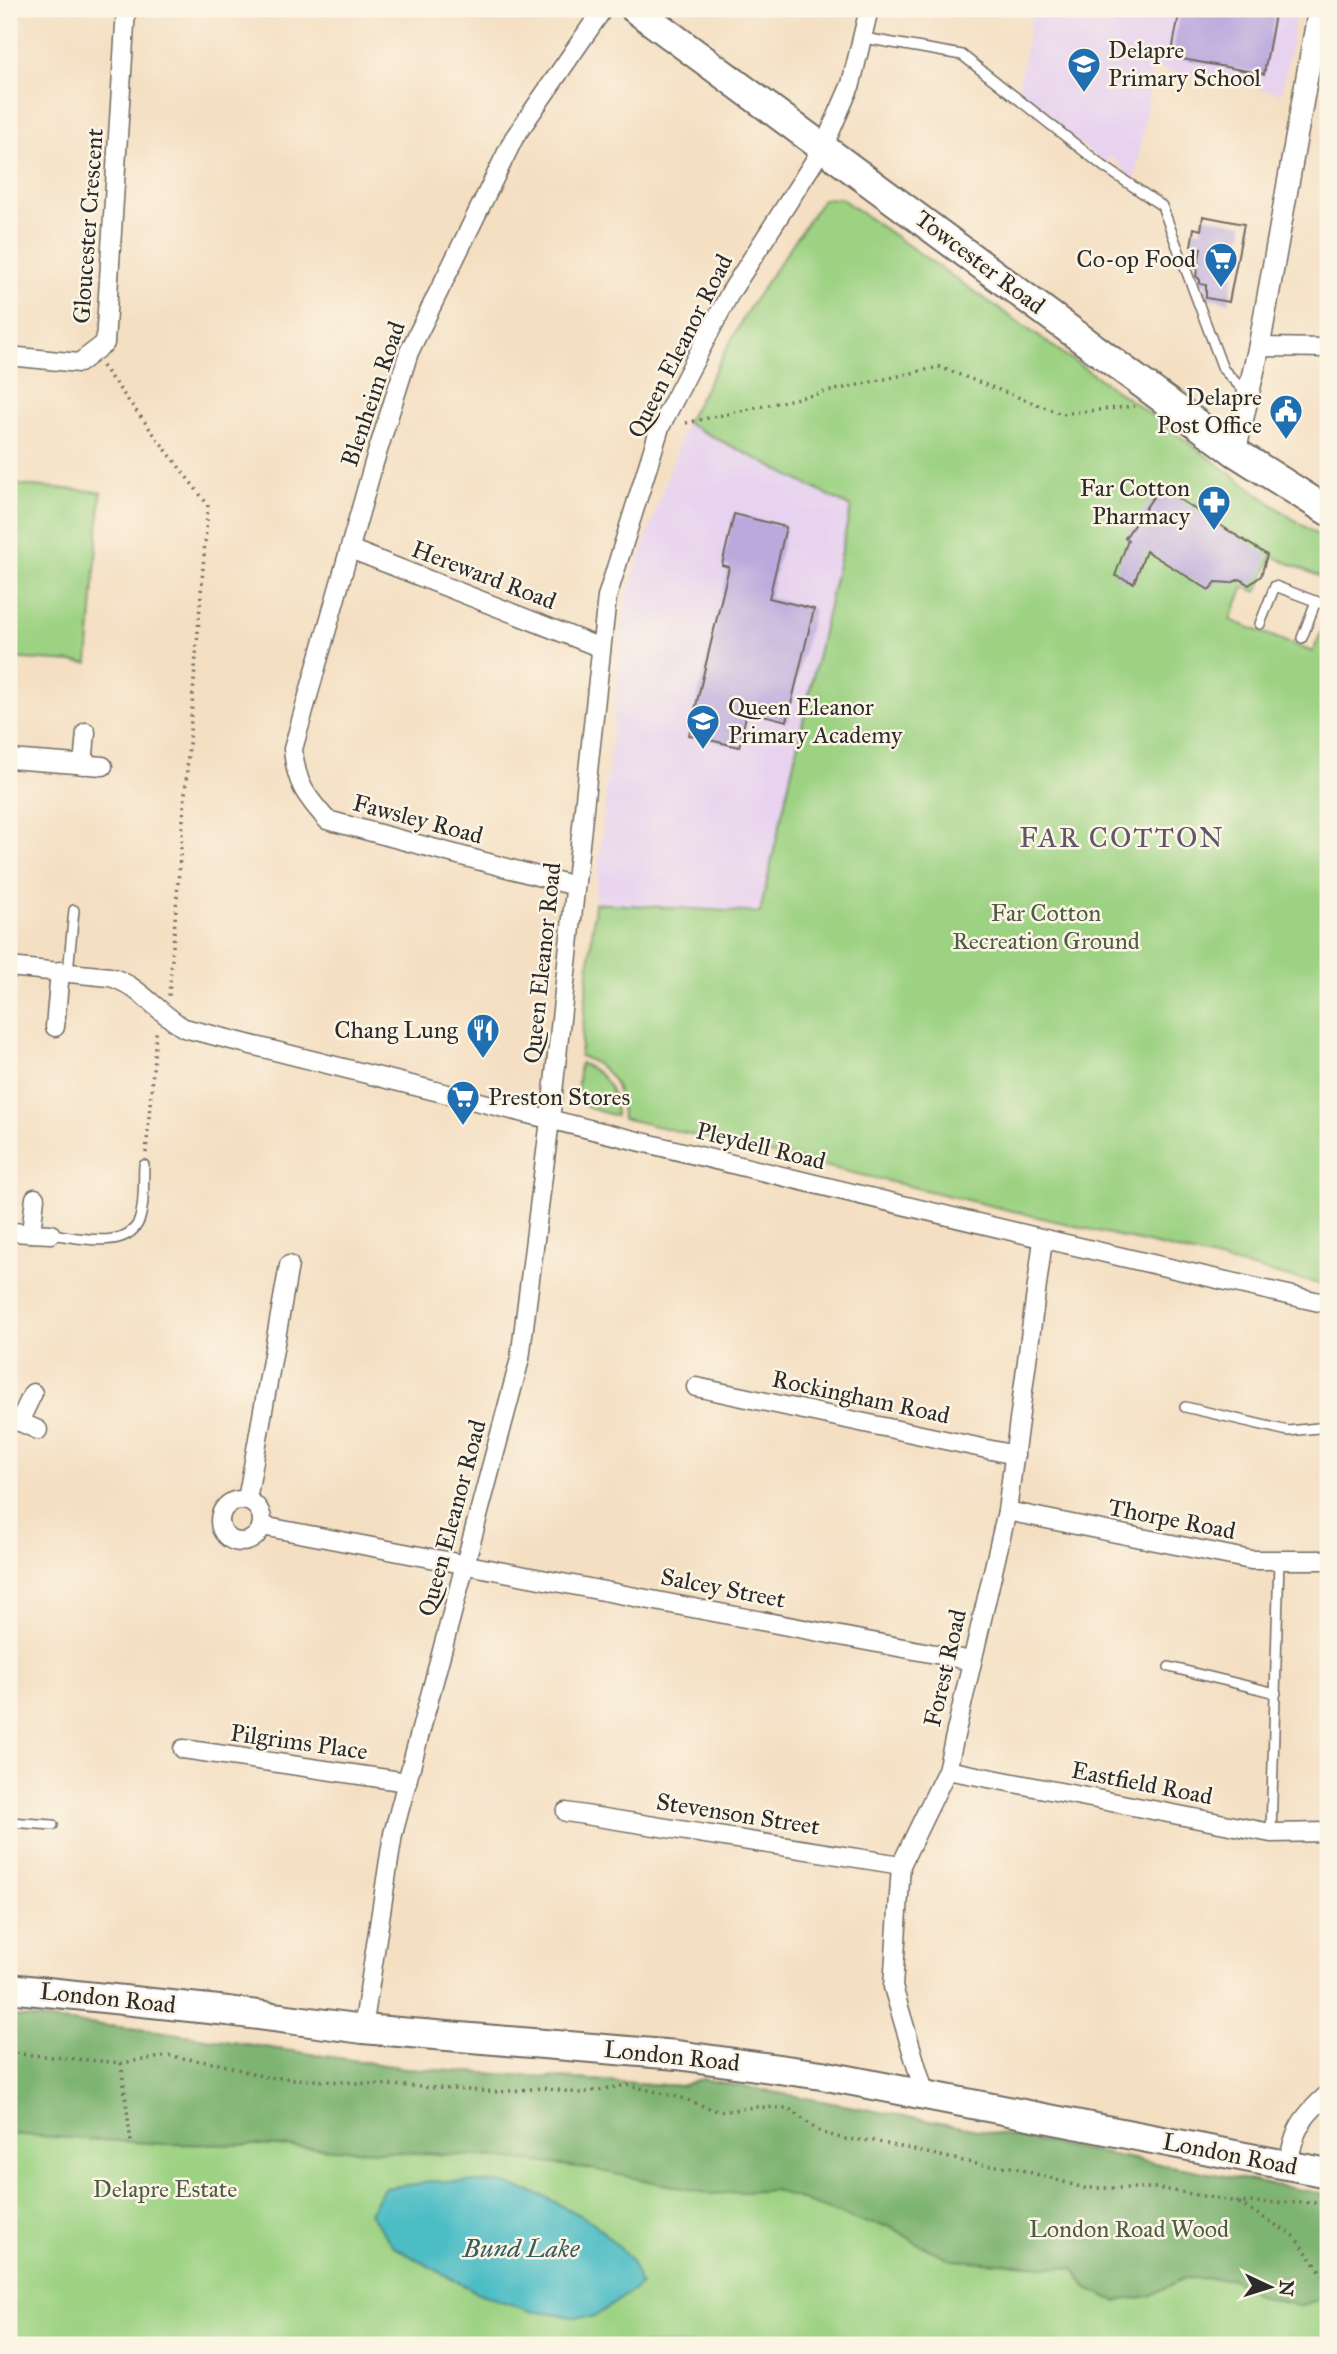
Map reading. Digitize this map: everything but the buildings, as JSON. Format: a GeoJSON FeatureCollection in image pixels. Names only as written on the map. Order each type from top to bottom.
{"type":"FeatureCollection","features":[{"type":"Feature","properties":{"kind":"main road","name":"Towcester Road"},"geometry":{"type":"LineString","coordinates":[[635,9],[1235,452],[1328,512]]}},
{"type":"Feature","properties":{"kind":"main road","name":"London Road"},"geometry":{"type":"LineString","coordinates":[[9,1988],[228,2011],[363,2029],[677,2055],[822,2076],[1328,2173]]}},
{"type":"Feature","properties":{"kind":"street","name":"Gloucester Crescent"},"geometry":{"type":"LineString","coordinates":[[9,356],[79,363],[105,343],[126,9]]}},
{"type":"Feature","properties":{"kind":"street","name":"Blenheim Road"},"geometry":{"type":"LineString","coordinates":[[293,749],[409,352],[514,138],[603,9]]}},
{"type":"Feature","properties":{"kind":"street","name":"Queen Eleanor Road"},"geometry":{"type":"LineString","coordinates":[[363,2029],[393,1834],[520,1359],[550,1120],[607,597],[660,427],[730,293],[824,146],[851,85],[869,9]]}},
{"type":"Feature","properties":{"kind":"street"},"geometry":{"type":"LineString","coordinates":[[1235,452],[1259,347],[1319,9]]}},
{"type":"Feature","properties":{"kind":"street"},"geometry":{"type":"LineString","coordinates":[[1259,347],[1328,348]]}},
{"type":"Feature","properties":{"kind":"street","name":"Hereward Road"},"geometry":{"type":"LineString","coordinates":[[350,549],[601,648]]}},
{"type":"Feature","properties":{"kind":"street"},"geometry":{"type":"LineString","coordinates":[[83,765],[86,732]]}},
{"type":"Feature","properties":{"kind":"street","name":"Fawsley Road"},"geometry":{"type":"LineString","coordinates":[[293,749],[295,774],[327,820],[575,886]]}},
{"type":"Feature","properties":{"kind":"street"},"geometry":{"type":"LineString","coordinates":[[9,759],[103,766]]}},
{"type":"Feature","properties":{"kind":"street","name":"Pleydell Road"},"geometry":{"type":"LineString","coordinates":[[9,967],[110,977],[125,981],[167,1018],[184,1028],[1043,1240],[1328,1304]]}},
{"type":"Feature","properties":{"kind":"street"},"geometry":{"type":"LineString","coordinates":[[55,1027],[64,972]]}},
{"type":"Feature","properties":{"kind":"street"},"geometry":{"type":"LineString","coordinates":[[32,1233],[35,1198]]}},
{"type":"Feature","properties":{"kind":"street"},"geometry":{"type":"LineString","coordinates":[[9,1232],[51,1234]]}},
{"type":"Feature","properties":{"kind":"street","name":"Forest Road"},"geometry":{"type":"LineString","coordinates":[[925,2095],[893,1987],[901,1865],[947,1770],[1007,1511],[1043,1240]]}},
{"type":"Feature","properties":{"kind":"street"},"geometry":{"type":"LineString","coordinates":[[247,1500],[289,1265]]}},
{"type":"Feature","properties":{"kind":"street","name":"Rockingham Road"},"geometry":{"type":"LineString","coordinates":[[696,1387],[1015,1455]]}},
{"type":"Feature","properties":{"kind":"street"},"geometry":{"type":"LineString","coordinates":[[33,1393],[14,1420],[38,1430]]}},
{"type":"Feature","properties":{"kind":"street"},"geometry":{"type":"LineString","coordinates":[[237,1500],[247,1500],[257,1507],[263,1520],[262,1526],[258,1534],[246,1542],[238,1542],[225,1535],[220,1521],[225,1507],[237,1500]]}},
{"type":"Feature","properties":{"kind":"street","name":"Thorpe Road"},"geometry":{"type":"LineString","coordinates":[[1007,1511],[1251,1560],[1328,1560]]}},
{"type":"Feature","properties":{"kind":"street","name":"Salcey Street"},"geometry":{"type":"LineString","coordinates":[[262,1526],[972,1661]]}},
{"type":"Feature","properties":{"kind":"street","name":"Pilgrims Place"},"geometry":{"type":"LineString","coordinates":[[183,1749],[407,1782]]}},
{"type":"Feature","properties":{"kind":"street","name":"Eastfield Road"},"geometry":{"type":"LineString","coordinates":[[947,1770],[1271,1833],[1328,1832]]}},
{"type":"Feature","properties":{"kind":"street","name":"Stevenson Street"},"geometry":{"type":"LineString","coordinates":[[566,1812],[901,1865]]}},
{"type":"Feature","properties":{"kind":"street"},"geometry":{"type":"LineString","coordinates":[[1288,2166],[1291,2144],[1304,2115],[1328,2094]]}},
{"type":"Feature","properties":{"kind":"lane"},"geometry":{"type":"LineString","coordinates":[[864,38],[962,55],[1103,166],[1162,206],[1223,369],[1248,395]]}},
{"type":"Feature","properties":{"kind":"lane"},"geometry":{"type":"LineString","coordinates":[[1260,624],[1275,586],[1328,606]]}},
{"type":"Feature","properties":{"kind":"lane"},"geometry":{"type":"LineString","coordinates":[[1302,638],[1316,601]]}},
{"type":"Feature","properties":{"kind":"lane"},"geometry":{"type":"LineString","coordinates":[[64,972],[74,910]]}},
{"type":"Feature","properties":{"kind":"lane"},"geometry":{"type":"LineString","coordinates":[[51,1234],[111,1240],[125,1236],[138,1222],[145,1166]]}},
{"type":"Feature","properties":{"kind":"lane"},"geometry":{"type":"LineString","coordinates":[[1185,1407],[1288,1431],[1328,1427]]}},
{"type":"Feature","properties":{"kind":"lane"},"geometry":{"type":"LineString","coordinates":[[1271,1833],[1279,1558]]}},
{"type":"Feature","properties":{"kind":"lane"},"geometry":{"type":"LineString","coordinates":[[1169,1667],[1276,1693]]}},
{"type":"Feature","properties":{"kind":"lane"},"geometry":{"type":"LineString","coordinates":[[9,1822],[53,1825]]}},
{"type":"Feature","properties":{"kind":"path"},"geometry":{"type":"LineString","coordinates":[[92,353],[208,505],[167,1018],[156,1034],[145,1166]]}},
{"type":"Feature","properties":{"kind":"path"},"geometry":{"type":"LineString","coordinates":[[685,424],[939,367],[1062,414],[1137,405],[1151,388]]}},
{"type":"Feature","properties":{"kind":"path"},"geometry":{"type":"LineString","coordinates":[[9,2053],[121,2063],[170,2056],[219,2064],[265,2077],[499,2092],[542,2088],[580,2092],[628,2085],[682,2098],[720,2112],[754,2107],[788,2108],[820,2132],[844,2139],[874,2141],[981,2165],[1012,2167],[1084,2188],[1157,2188],[1237,2202],[1328,2203]]}},
{"type":"Feature","properties":{"kind":"path"},"geometry":{"type":"LineString","coordinates":[[121,2063],[131,2142]]}},
{"type":"Feature","properties":{"kind":"path"},"geometry":{"type":"LineString","coordinates":[[1237,2202],[1294,2236],[1328,2281]]}},
{"type":"Feature","properties":{"kind":"shaded area","name":"Delapre Primary School"},"geometry":{"type":"Polygon","coordinates":[[[1033,9],[1297,9],[1282,93],[1153,68],[1135,180],[1110,156],[1105,163],[1017,95],[1033,9]]]}},
{"type":"Feature","properties":{"kind":"shaded area","name":"Queen Eleanor Primary Academy"},"geometry":{"type":"Polygon","coordinates":[[[686,423],[851,507],[760,913],[595,903],[625,600],[686,423]]]}},
{"type":"Feature","properties":{"kind":"green space","name":"Far Cotton Recreation Ground"},"geometry":{"type":"Polygon","coordinates":[[[840,198],[1328,542],[1328,580],[1272,556],[1257,592],[1244,587],[1230,620],[1313,652],[1328,615],[1328,1286],[622,1118],[619,1096],[612,1079],[600,1066],[580,1056],[595,903],[760,913],[851,507],[686,423],[749,308],[823,199],[840,198]]]}},
{"type":"Feature","properties":{"kind":"green space"},"geometry":{"type":"Polygon","coordinates":[[[9,484],[101,492],[88,663],[9,658],[9,484]]]}},
{"type":"Feature","properties":{"kind":"green space"},"geometry":{"type":"Polygon","coordinates":[[[580,1063],[596,1072],[607,1083],[616,1116],[584,1106],[580,1102],[577,1088],[580,1063]]]}},
{"type":"Feature","properties":{"kind":"green space","name":"Delapre Estate"},"geometry":{"type":"Polygon","coordinates":[[[9,2016],[157,2031],[405,2068],[681,2086],[702,2079],[1328,2195],[1328,2345],[9,2345],[9,2016]]]}},
{"type":"Feature","properties":{"kind":"green space","name":"London Road Wood"},"geometry":{"type":"Polygon","coordinates":[[[9,2016],[157,2031],[405,2068],[681,2086],[702,2079],[1317,2193],[1328,2197],[1328,2297],[1298,2306],[1259,2296],[1233,2279],[1184,2278],[1150,2296],[1116,2301],[1087,2288],[1073,2268],[952,2260],[918,2244],[892,2227],[862,2222],[774,2190],[711,2194],[586,2168],[495,2157],[255,2145],[163,2144],[9,2134],[9,2016]]]}},
{"type":"Feature","properties":{"kind":"water","name":"Bund Lake"},"geometry":{"type":"Polygon","coordinates":[[[439,2181],[501,2183],[544,2196],[594,2223],[629,2257],[641,2285],[594,2317],[530,2311],[478,2293],[394,2247],[369,2213],[384,2188],[439,2181]]]}},
{"type":"Feature","properties":{"kind":"place","name":"Delapre Primary School"},"geometry":{"type":"Point","coordinates":[1084,94]}},
{"type":"Feature","properties":{"kind":"place","name":"Co-op Food"},"geometry":{"type":"Point","coordinates":[1221,289]}},
{"type":"Feature","properties":{"kind":"place","name":"Delapre Post Office"},"geometry":{"type":"Point","coordinates":[1286,441]}},
{"type":"Feature","properties":{"kind":"place","name":"Far Cotton Pharmacy"},"geometry":{"type":"Point","coordinates":[1214,532]}},
{"type":"Feature","properties":{"kind":"place","name":"Queen Eleanor Primary Academy"},"geometry":{"type":"Point","coordinates":[703,751]}},
{"type":"Feature","properties":{"kind":"place","name":"Chang Lung"},"geometry":{"type":"Point","coordinates":[483,1060]}},
{"type":"Feature","properties":{"kind":"place","name":"Preston Stores"},"geometry":{"type":"Point","coordinates":[463,1127]}},
{"type":"Feature","properties":{"kind":"district","name":"FAR COTTON"},"geometry":{"type":"Point","coordinates":[1122,837]}}]}
